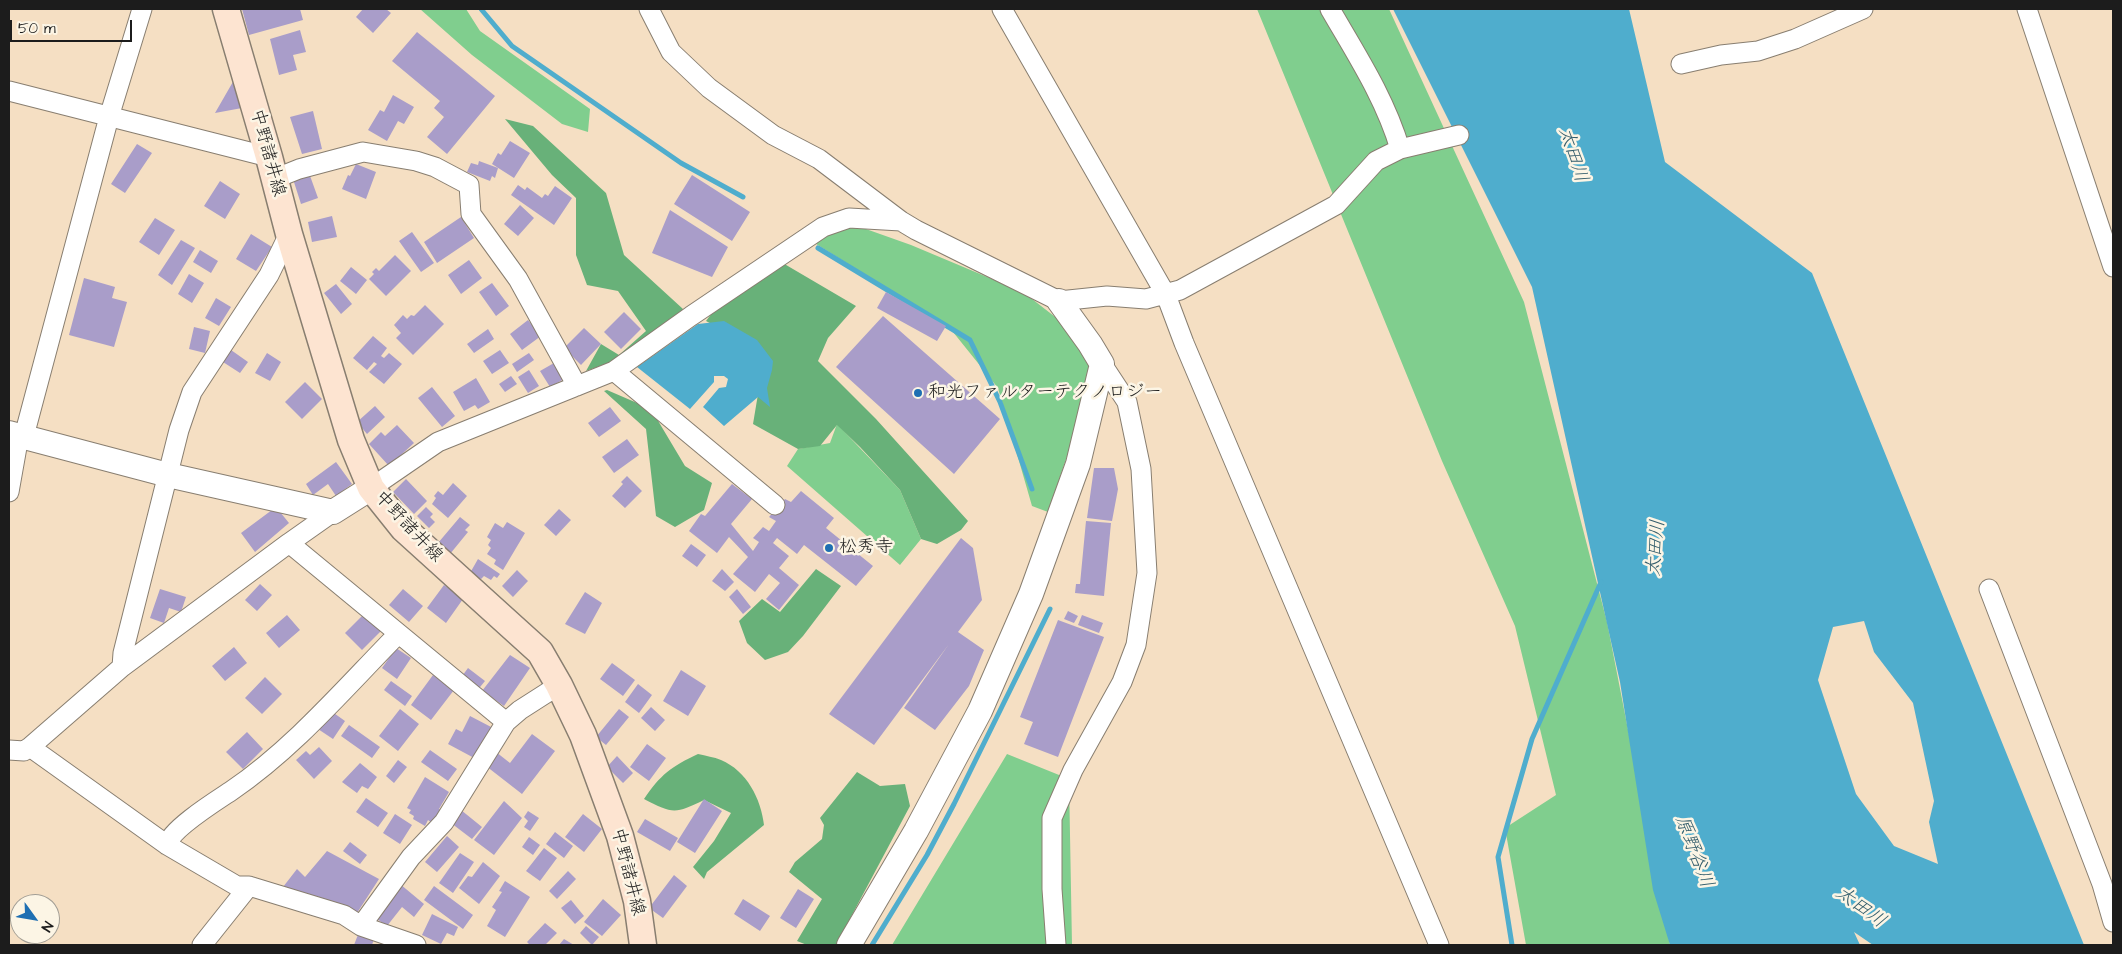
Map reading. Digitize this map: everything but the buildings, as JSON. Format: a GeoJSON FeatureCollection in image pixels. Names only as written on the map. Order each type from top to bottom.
{"type":"FeatureCollection","features":[{"type":"Feature","properties":{"kind":"main road","name":"中野諸井線"},"geometry":{"type":"LineString","coordinates":[[226,9],[289,234],[351,440],[371,488],[403,528],[540,652],[559,685],[583,735],[620,836],[638,901],[643,945]]}},
{"type":"Feature","properties":{"kind":"street"},"geometry":{"type":"LineString","coordinates":[[9,492],[17,448],[16,435],[142,9]]}},
{"type":"Feature","properties":{"kind":"street"},"geometry":{"type":"LineString","coordinates":[[649,9],[671,52],[709,88],[774,136],[819,159],[900,221],[946,246],[1059,301],[1090,344],[1127,402],[1141,469],[1147,573],[1136,645],[1122,682],[1073,770],[1052,818],[1052,889],[1056,945]]}},
{"type":"Feature","properties":{"kind":"street"},"geometry":{"type":"LineString","coordinates":[[1002,9],[1166,295],[1188,352],[1439,945]]}},
{"type":"Feature","properties":{"kind":"street"},"geometry":{"type":"LineString","coordinates":[[1330,9],[1376,88],[1393,126],[1400,149]]}},
{"type":"Feature","properties":{"kind":"street"},"geometry":{"type":"LineString","coordinates":[[1681,64],[1722,54],[1758,51],[1795,39],[1863,9]]}},
{"type":"Feature","properties":{"kind":"street"},"geometry":{"type":"LineString","coordinates":[[2027,9],[2064,125],[2113,267]]}},
{"type":"Feature","properties":{"kind":"street"},"geometry":{"type":"LineString","coordinates":[[9,92],[109,117],[272,168],[299,169],[363,152],[416,161],[435,167],[468,185],[471,214],[518,279],[577,386]]}},
{"type":"Feature","properties":{"kind":"street"},"geometry":{"type":"LineString","coordinates":[[1059,301],[1107,296],[1146,299],[1180,290],[1336,205],[1376,161],[1400,149],[1459,136]]}},
{"type":"Feature","properties":{"kind":"street"},"geometry":{"type":"LineString","coordinates":[[9,750],[24,751],[30,747],[122,667],[288,543],[438,442],[614,371],[691,316],[823,227],[849,218],[900,221]]}},
{"type":"Feature","properties":{"kind":"street"},"geometry":{"type":"LineString","coordinates":[[122,667],[123,653],[179,430],[192,392],[269,275],[289,234]]}},
{"type":"Feature","properties":{"kind":"street"},"geometry":{"type":"LineString","coordinates":[[849,945],[916,831],[980,711],[1031,594],[1078,464],[1102,364]]}},
{"type":"Feature","properties":{"kind":"street"},"geometry":{"type":"LineString","coordinates":[[614,371],[775,505]]}},
{"type":"Feature","properties":{"kind":"street"},"geometry":{"type":"LineString","coordinates":[[16,435],[168,474],[333,512]]}},
{"type":"Feature","properties":{"kind":"street"},"geometry":{"type":"LineString","coordinates":[[288,543],[506,722]]}},
{"type":"Feature","properties":{"kind":"street"},"geometry":{"type":"LineString","coordinates":[[1989,589],[2102,884],[2113,922]]}},
{"type":"Feature","properties":{"kind":"street"},"geometry":{"type":"LineString","coordinates":[[167,845],[169,838],[197,815],[272,761],[398,634]]}},
{"type":"Feature","properties":{"kind":"street"},"geometry":{"type":"LineString","coordinates":[[361,926],[411,857],[444,822],[506,722],[520,710],[559,685]]}},
{"type":"Feature","properties":{"kind":"street"},"geometry":{"type":"LineString","coordinates":[[30,747],[167,845],[238,886],[249,886],[344,915],[361,926],[416,945]]}},
{"type":"Feature","properties":{"kind":"street"},"geometry":{"type":"LineString","coordinates":[[202,945],[249,886]]}},
{"type":"Feature","properties":{"kind":"green space"},"geometry":{"type":"Polygon","coordinates":[[[420,9],[466,9],[480,31],[590,109],[588,132],[562,124],[472,55],[420,9]]]}},
{"type":"Feature","properties":{"kind":"green space"},"geometry":{"type":"Polygon","coordinates":[[[1257,9],[1389,9],[1524,302],[1607,622],[1670,945],[1526,945],[1505,828],[1556,795],[1515,626],[1442,461],[1257,9]]]}},
{"type":"Feature","properties":{"kind":"green space"},"geometry":{"type":"Polygon","coordinates":[[[505,119],[533,126],[606,193],[624,255],[683,309],[677,324],[614,361],[586,371],[601,344],[619,355],[646,331],[618,291],[587,285],[576,255],[576,198],[552,175],[505,119]]]}},
{"type":"Feature","properties":{"kind":"green space"},"geometry":{"type":"Polygon","coordinates":[[[849,223],[911,245],[1023,292],[1063,323],[1094,363],[1093,380],[1048,512],[1032,506],[998,388],[949,327],[813,242],[849,223]]]}},
{"type":"Feature","properties":{"kind":"green space"},"geometry":{"type":"Polygon","coordinates":[[[781,262],[856,306],[828,338],[818,361],[876,419],[968,521],[961,530],[937,544],[921,539],[900,490],[837,425],[820,446],[798,449],[753,424],[762,370],[725,331],[706,321],[724,297],[781,262]]]}},
{"type":"Feature","properties":{"kind":"green space"},"geometry":{"type":"Polygon","coordinates":[[[607,390],[651,409],[685,466],[712,483],[704,510],[675,527],[656,516],[646,429],[604,391],[607,390]]]}},
{"type":"Feature","properties":{"kind":"green space"},"geometry":{"type":"Polygon","coordinates":[[[837,424],[900,490],[921,539],[900,565],[787,466],[798,449],[830,443],[837,424]]]}},
{"type":"Feature","properties":{"kind":"green space"},"geometry":{"type":"Polygon","coordinates":[[[816,569],[841,586],[803,636],[788,652],[765,660],[747,643],[739,621],[762,599],[780,612],[816,569]]]}},
{"type":"Feature","properties":{"kind":"green space"},"geometry":{"type":"Polygon","coordinates":[[[698,754],[721,760],[738,771],[756,796],[764,825],[707,872],[704,879],[693,867],[714,841],[731,813],[704,800],[680,810],[668,810],[644,799],[667,772],[698,754]]]}},
{"type":"Feature","properties":{"kind":"green space"},"geometry":{"type":"Polygon","coordinates":[[[1007,754],[1069,779],[1072,945],[892,945],[1007,754]]]}},
{"type":"Feature","properties":{"kind":"green space"},"geometry":{"type":"Polygon","coordinates":[[[857,772],[880,786],[905,784],[910,806],[836,945],[807,945],[797,941],[822,899],[789,872],[795,862],[822,839],[824,825],[820,818],[857,772]]]}},
{"type":"Feature","properties":{"kind":"water"},"geometry":{"type":"Polygon","coordinates":[[[1393,9],[1629,9],[1665,162],[1812,273],[2084,945],[1873,945],[1854,932],[1860,945],[1670,945],[1653,890],[1620,682],[1532,287],[1393,9]],[[1864,621],[1833,627],[1818,680],[1856,794],[1894,846],[1938,864],[1929,822],[1934,801],[1913,703],[1874,652],[1864,621]]]}},
{"type":"Feature","properties":{"kind":"water"},"geometry":{"type":"Polygon","coordinates":[[[724,321],[757,340],[773,361],[767,388],[770,407],[758,397],[724,426],[703,407],[719,388],[726,387],[728,379],[724,376],[714,376],[714,382],[690,409],[637,367],[698,324],[724,321]]]}},
{"type":"Feature","properties":{"kind":"waterway"},"geometry":{"type":"LineString","coordinates":[[481,9],[512,46],[681,163],[743,197]]}},
{"type":"Feature","properties":{"kind":"waterway"},"geometry":{"type":"LineString","coordinates":[[818,248],[970,340],[1000,402],[1032,489]]}},
{"type":"Feature","properties":{"kind":"waterway"},"geometry":{"type":"LineString","coordinates":[[1512,945],[1498,857],[1532,739],[1601,582]]}},
{"type":"Feature","properties":{"kind":"waterway"},"geometry":{"type":"LineString","coordinates":[[872,945],[927,855],[1050,609]]}},
{"type":"Feature","properties":{"kind":"place","name":"和光ファルターテクノロジー"},"geometry":{"type":"Point","coordinates":[918,393]}},
{"type":"Feature","properties":{"kind":"place","name":"松秀寺"},"geometry":{"type":"Point","coordinates":[829,548]}},
{"type":"Feature","properties":{"kind":"water label","name":"太田川"},"geometry":{"type":"Point","coordinates":[1572,155]}},
{"type":"Feature","properties":{"kind":"water label","name":"太田川"},"geometry":{"type":"Point","coordinates":[1657,548]}},
{"type":"Feature","properties":{"kind":"water label","name":"原野谷川"},"geometry":{"type":"Point","coordinates":[1693,852]}},
{"type":"Feature","properties":{"kind":"water label","name":"太田川"},"geometry":{"type":"Point","coordinates":[1860,908]}}]}
